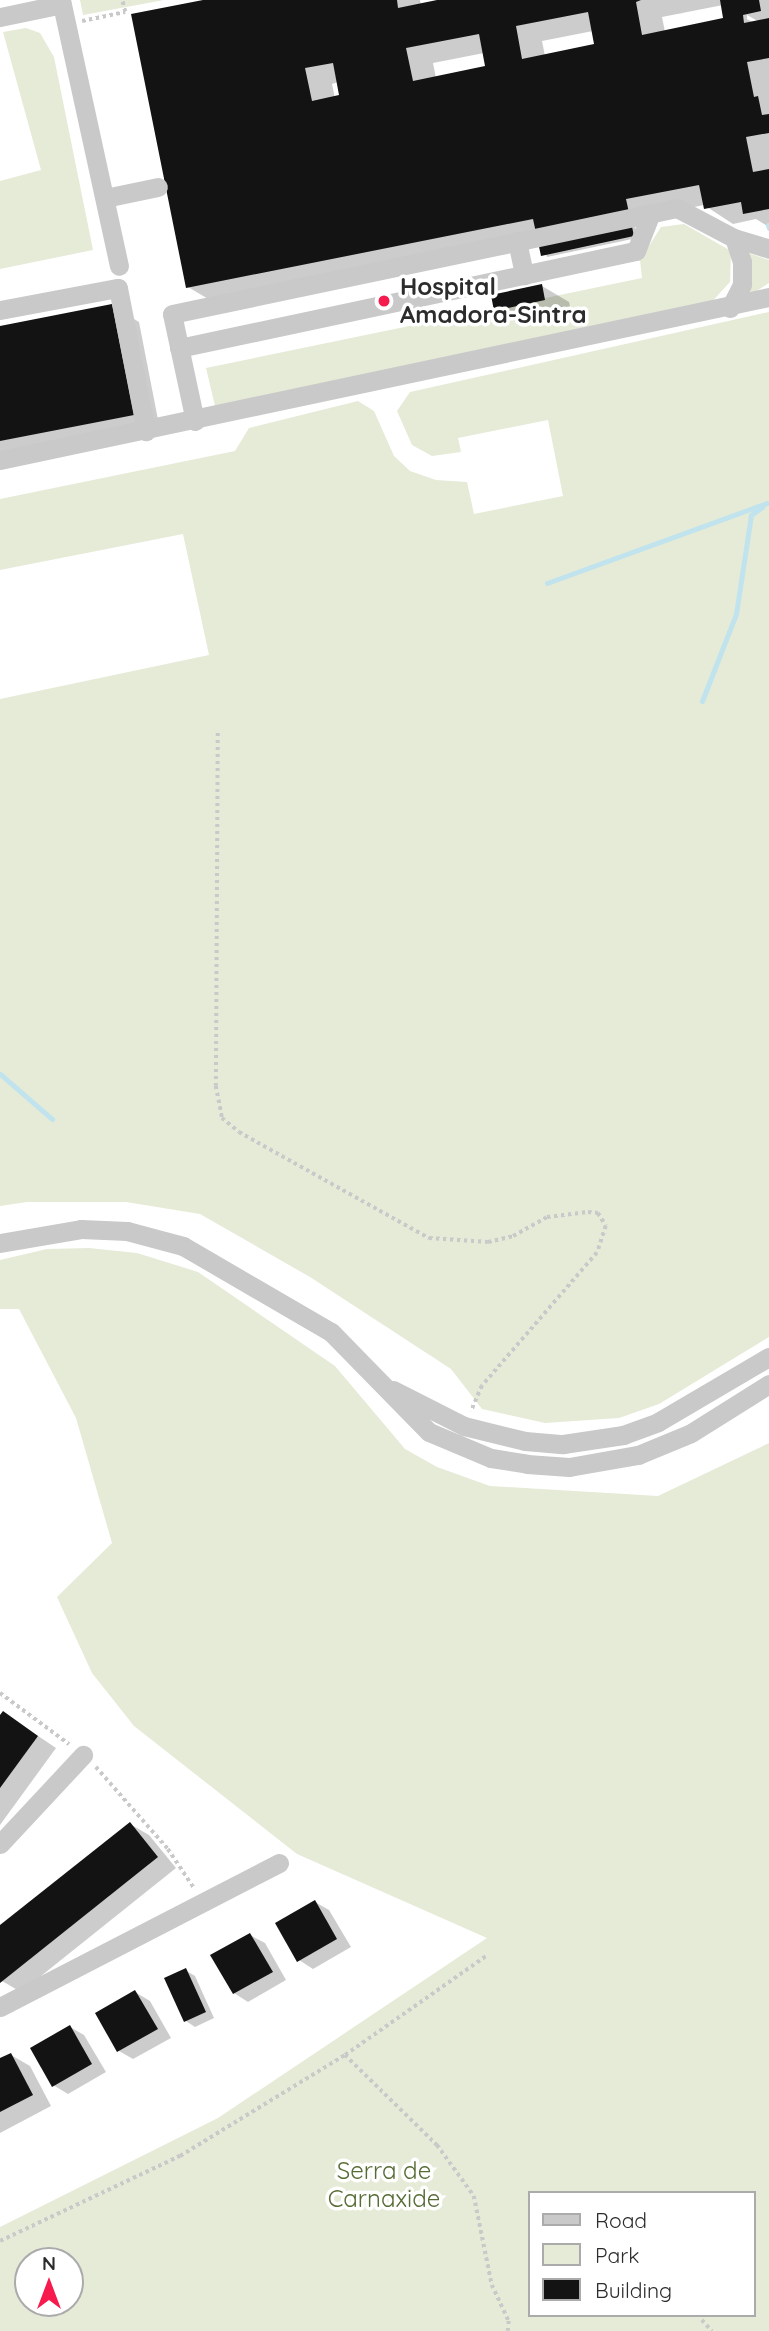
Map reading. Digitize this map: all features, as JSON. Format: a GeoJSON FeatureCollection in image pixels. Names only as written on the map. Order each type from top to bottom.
{"type":"FeatureCollection","features":[{"type":"Feature","properties":{"kind":"street"},"geometry":{"type":"LineString","coordinates":[[0,17],[62,2],[119,266]]}},
{"type":"Feature","properties":{"kind":"street"},"geometry":{"type":"LineString","coordinates":[[105,198],[158,187]]}},
{"type":"Feature","properties":{"kind":"street"},"geometry":{"type":"LineString","coordinates":[[195,421],[172,314],[677,208],[734,238],[769,249]]}},
{"type":"Feature","properties":{"kind":"street"},"geometry":{"type":"LineString","coordinates":[[179,348],[636,251],[651,213]]}},
{"type":"Feature","properties":{"kind":"street"},"geometry":{"type":"LineString","coordinates":[[730,308],[742,284],[742,262],[734,238]]}},
{"type":"Feature","properties":{"kind":"street"},"geometry":{"type":"LineString","coordinates":[[517,241],[524,275]]}},
{"type":"Feature","properties":{"kind":"street"},"geometry":{"type":"LineString","coordinates":[[0,310],[118,288],[146,431]]}},
{"type":"Feature","properties":{"kind":"street"},"geometry":{"type":"LineString","coordinates":[[0,460],[769,298]]}},
{"type":"Feature","properties":{"kind":"street"},"geometry":{"type":"LineString","coordinates":[[0,1243],[81,1229],[127,1231],[183,1246],[331,1332],[389,1388],[409,1417],[459,1447],[527,1464],[569,1467],[618,1460],[667,1444],[769,1384]]}},
{"type":"Feature","properties":{"kind":"street"},"geometry":{"type":"LineString","coordinates":[[389,1388],[464,1426],[525,1441],[563,1444],[623,1435],[678,1413],[769,1357]]}},
{"type":"Feature","properties":{"kind":"street"},"geometry":{"type":"LineString","coordinates":[[0,1844],[83,1755]]}},
{"type":"Feature","properties":{"kind":"street"},"geometry":{"type":"LineString","coordinates":[[0,2007],[279,1863]]}},
{"type":"Feature","properties":{"kind":"path"},"geometry":{"type":"LineString","coordinates":[[81,21],[125,12],[122,0]]}},
{"type":"Feature","properties":{"kind":"path"},"geometry":{"type":"LineString","coordinates":[[218,733],[216,1086],[222,1118],[239,1132],[429,1238],[488,1242],[513,1236],[547,1217],[588,1212],[598,1213],[606,1226],[597,1253],[482,1387],[464,1426]]}},
{"type":"Feature","properties":{"kind":"path"},"geometry":{"type":"LineString","coordinates":[[0,1693],[83,1755],[160,1839],[203,1902]]}},
{"type":"Feature","properties":{"kind":"path"},"geometry":{"type":"LineString","coordinates":[[0,2241],[180,2156],[345,2054],[486,1956]]}},
{"type":"Feature","properties":{"kind":"path"},"geometry":{"type":"LineString","coordinates":[[345,2054],[437,2146],[474,2196],[492,2285],[509,2321],[508,2331]]}},
{"type":"Feature","properties":{"kind":"path"},"geometry":{"type":"LineString","coordinates":[[702,2320],[712,2331]]}},
{"type":"Feature","properties":{"kind":"green space"},"geometry":{"type":"Polygon","coordinates":[[[80,0],[164,0],[83,15],[80,0]]]}},
{"type":"Feature","properties":{"kind":"green space"},"geometry":{"type":"Polygon","coordinates":[[[26,28],[40,33],[54,57],[93,250],[0,269],[0,181],[41,170],[3,32],[26,28]]]}},
{"type":"Feature","properties":{"kind":"green space"},"geometry":{"type":"Polygon","coordinates":[[[684,224],[731,251],[730,282],[708,306],[215,406],[206,368],[642,278],[640,260],[661,227],[684,224]]]}},
{"type":"Feature","properties":{"kind":"green space"},"geometry":{"type":"Polygon","coordinates":[[[745,252],[769,260],[769,283],[744,299],[745,252]]]}},
{"type":"Feature","properties":{"kind":"green space"},"geometry":{"type":"Polygon","coordinates":[[[769,312],[769,1337],[659,1404],[619,1418],[545,1423],[482,1409],[451,1369],[310,1277],[200,1214],[126,1202],[27,1202],[0,1206],[0,699],[209,655],[183,534],[0,570],[0,499],[235,451],[249,428],[358,401],[374,411],[394,456],[410,471],[436,480],[467,482],[474,514],[563,496],[548,420],[458,438],[461,452],[432,456],[412,445],[397,411],[410,392],[769,312]]]}},
{"type":"Feature","properties":{"kind":"green space","name":"Serra de Carnaxide"},"geometry":{"type":"Polygon","coordinates":[[[89,1248],[137,1253],[198,1272],[335,1366],[405,1449],[437,1467],[490,1486],[658,1496],[769,1443],[769,2331],[0,2331],[0,2227],[218,2118],[487,1938],[297,1854],[134,1726],[92,1673],[57,1597],[112,1543],[76,1418],[19,1309],[0,1309],[0,1260],[47,1249],[89,1248]]]}},
{"type":"Feature","properties":{"kind":"building"},"geometry":{"type":"Polygon","coordinates":[[[203,0],[397,0],[398,8],[437,0],[641,0],[636,2],[642,35],[723,18],[720,0],[759,0],[761,11],[743,15],[744,23],[769,18],[769,58],[747,62],[754,97],[758,96],[762,115],[769,114],[769,133],[746,137],[753,172],[769,169],[769,209],[743,214],[741,202],[704,209],[699,185],[626,199],[634,236],[541,256],[533,219],[186,288],[131,14],[203,0]],[[588,12],[516,26],[522,59],[594,44],[588,12]],[[479,34],[406,48],[413,81],[485,66],[479,34]],[[333,63],[305,68],[312,101],[339,95],[333,63]]]}},
{"type":"Feature","properties":{"kind":"building"},"geometry":{"type":"Polygon","coordinates":[[[542,284],[545,300],[494,311],[491,295],[542,284]]]}},
{"type":"Feature","properties":{"kind":"building"},"geometry":{"type":"Polygon","coordinates":[[[112,304],[134,415],[0,441],[0,326],[112,304]]]}},
{"type":"Feature","properties":{"kind":"building"},"geometry":{"type":"Polygon","coordinates":[[[3,1711],[38,1736],[0,1788],[0,1715],[3,1711]]]}},
{"type":"Feature","properties":{"kind":"building"},"geometry":{"type":"Polygon","coordinates":[[[130,1822],[158,1857],[0,1983],[0,1925],[130,1822]]]}},
{"type":"Feature","properties":{"kind":"building"},"geometry":{"type":"Polygon","coordinates":[[[315,1900],[337,1939],[297,1962],[275,1923],[315,1900]]]}},
{"type":"Feature","properties":{"kind":"building"},"geometry":{"type":"Polygon","coordinates":[[[250,1933],[273,1972],[233,1994],[210,1955],[250,1933]]]}},
{"type":"Feature","properties":{"kind":"building"},"geometry":{"type":"Polygon","coordinates":[[[186,1968],[206,2012],[184,2022],[164,1978],[186,1968]]]}},
{"type":"Feature","properties":{"kind":"building"},"geometry":{"type":"Polygon","coordinates":[[[135,1990],[158,2029],[117,2052],[95,2013],[135,1990]]]}},
{"type":"Feature","properties":{"kind":"building"},"geometry":{"type":"Polygon","coordinates":[[[70,2025],[92,2064],[52,2087],[30,2048],[70,2025]]]}},
{"type":"Feature","properties":{"kind":"building"},"geometry":{"type":"Polygon","coordinates":[[[11,2053],[33,2095],[0,2112],[0,2058],[11,2053]]]}},
{"type":"Feature","properties":{"kind":"waterway"},"geometry":{"type":"LineString","coordinates":[[547,583],[767,503]]}},
{"type":"Feature","properties":{"kind":"waterway"},"geometry":{"type":"LineString","coordinates":[[702,701],[736,614],[751,515],[762,507]]}},
{"type":"Feature","properties":{"kind":"waterway"},"geometry":{"type":"LineString","coordinates":[[0,1074],[52,1119]]}},
{"type":"Feature","properties":{"kind":"place","name":"Hospital Amadora-Sintra"},"geometry":{"type":"Point","coordinates":[384,301]}}]}
